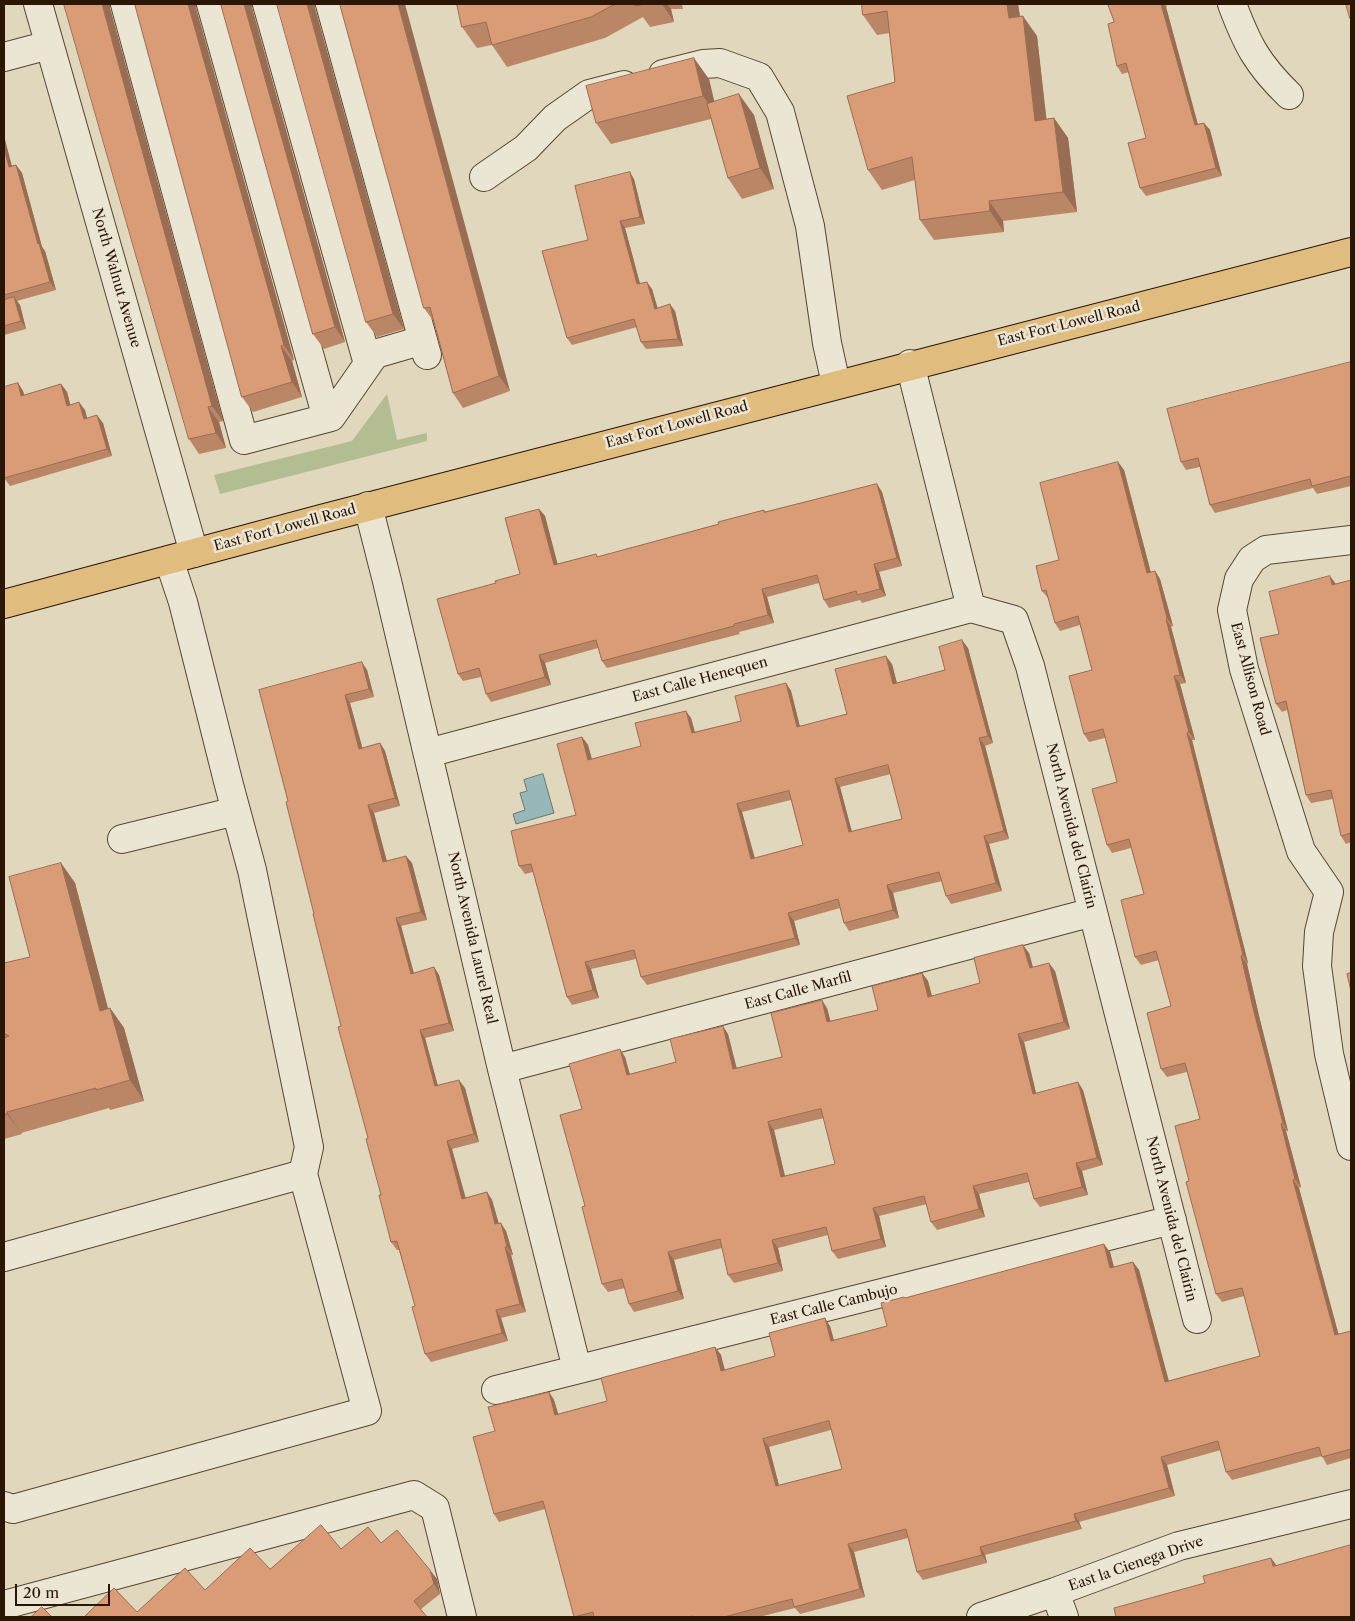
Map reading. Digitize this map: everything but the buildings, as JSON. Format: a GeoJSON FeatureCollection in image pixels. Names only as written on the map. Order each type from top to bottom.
{"type":"FeatureCollection","features":[{"type":"Feature","properties":{"kind":"main road","name":"East Fort Lowell Road"},"geometry":{"type":"LineString","coordinates":[[4,604],[368,506],[910,364],[1351,252]]}},
{"type":"Feature","properties":{"kind":"street","name":"North Walnut Avenue"},"geometry":{"type":"LineString","coordinates":[[38,4],[181,556],[183,602],[252,870],[310,1147],[303,1174]]}},
{"type":"Feature","properties":{"kind":"street"},"geometry":{"type":"LineString","coordinates":[[125,4],[244,440],[331,417],[375,354],[425,347],[330,4]]}},
{"type":"Feature","properties":{"kind":"street"},"geometry":{"type":"LineString","coordinates":[[212,4],[327,418]]}},
{"type":"Feature","properties":{"kind":"street"},"geometry":{"type":"LineString","coordinates":[[267,4],[368,364]]}},
{"type":"Feature","properties":{"kind":"street"},"geometry":{"type":"LineString","coordinates":[[1232,4],[1254,55],[1270,77],[1289,94]]}},
{"type":"Feature","properties":{"kind":"street"},"geometry":{"type":"LineString","coordinates":[[4,57],[50,45]]}},
{"type":"Feature","properties":{"kind":"street"},"geometry":{"type":"LineString","coordinates":[[484,177],[526,148],[555,118],[590,94],[703,64],[720,63],[759,78],[780,112],[810,226],[827,343],[836,384]]}},
{"type":"Feature","properties":{"kind":"street"},"geometry":{"type":"LineString","coordinates":[[910,364],[972,608]]}},
{"type":"Feature","properties":{"kind":"street","name":"North Avenida Laurel Real"},"geometry":{"type":"LineString","coordinates":[[368,506],[502,1069],[577,1369]]}},
{"type":"Feature","properties":{"kind":"street","name":"East Allison Road"},"geometry":{"type":"LineString","coordinates":[[1340,890],[1301,851],[1244,669],[1232,610],[1239,579],[1252,559],[1266,550],[1351,540]]}},
{"type":"Feature","properties":{"kind":"street","name":"East Calle Henequen"},"geometry":{"type":"LineString","coordinates":[[428,753],[972,608]]}},
{"type":"Feature","properties":{"kind":"street","name":"North Avenida del Clairin"},"geometry":{"type":"LineString","coordinates":[[972,608],[1014,620],[1030,666],[1197,1319]]}},
{"type":"Feature","properties":{"kind":"street"},"geometry":{"type":"LineString","coordinates":[[122,839],[236,811]]}},
{"type":"Feature","properties":{"kind":"street"},"geometry":{"type":"LineString","coordinates":[[1340,890],[1319,932],[1317,966],[1329,1054],[1351,1146]]}},
{"type":"Feature","properties":{"kind":"street","name":"East Calle Marfil"},"geometry":{"type":"LineString","coordinates":[[502,1069],[1093,912]]}},
{"type":"Feature","properties":{"kind":"street"},"geometry":{"type":"LineString","coordinates":[[4,1258],[303,1174],[367,1411],[13,1509],[4,1506]]}},
{"type":"Feature","properties":{"kind":"street","name":"East Calle Cambujo"},"geometry":{"type":"LineString","coordinates":[[496,1390],[1172,1220]]}},
{"type":"Feature","properties":{"kind":"street"},"geometry":{"type":"LineString","coordinates":[[4,1605],[414,1495],[435,1508],[462,1617]]}},
{"type":"Feature","properties":{"kind":"street","name":"East la Cienega Drive"},"geometry":{"type":"LineString","coordinates":[[981,1617],[1179,1546],[1351,1504]]}},
{"type":"Feature","properties":{"kind":"street"},"geometry":{"type":"LineString","coordinates":[[1055,1592],[1064,1617]]}},
{"type":"Feature","properties":{"kind":"green space"},"geometry":{"type":"Polygon","coordinates":[[[387,394],[397,440],[427,433],[427,441],[220,494],[214,475],[352,441],[387,394]]]}},
{"type":"Feature","properties":{"kind":"water"},"geometry":{"type":"Polygon","coordinates":[[[543,774],[554,813],[516,824],[513,814],[525,810],[520,793],[527,791],[524,780],[543,774]]]}}]}
